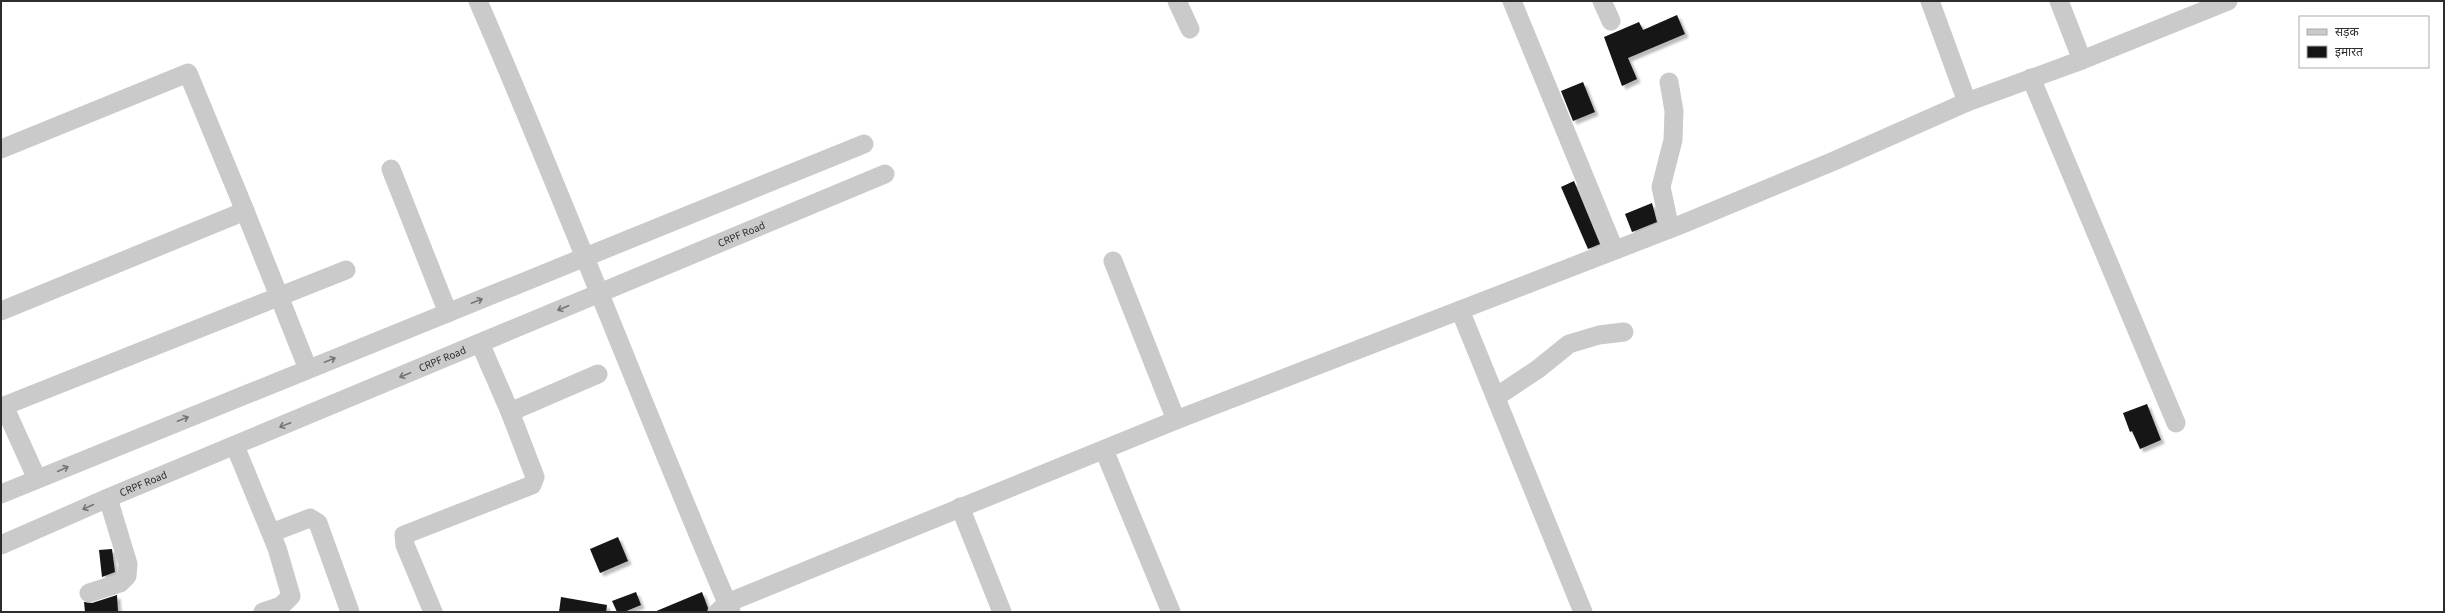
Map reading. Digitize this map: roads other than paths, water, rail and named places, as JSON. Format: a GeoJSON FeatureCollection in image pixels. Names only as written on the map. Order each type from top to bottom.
{"type":"FeatureCollection","features":[{"type":"Feature","properties":{"kind":"street"},"geometry":{"type":"LineString","coordinates":[[478,1],[530,121],[726,609],[960,507],[1176,420],[1614,249],[1670,229],[1834,161],[1967,102],[2082,60],[2228,1]]}},
{"type":"Feature","properties":{"kind":"street"},"geometry":{"type":"LineString","coordinates":[[1177,1],[1190,29]]}},
{"type":"Feature","properties":{"kind":"street"},"geometry":{"type":"LineString","coordinates":[[1512,1],[1614,249]]}},
{"type":"Feature","properties":{"kind":"street"},"geometry":{"type":"LineString","coordinates":[[1602,1],[1611,21]]}},
{"type":"Feature","properties":{"kind":"street"},"geometry":{"type":"LineString","coordinates":[[1930,1],[1967,102]]}},
{"type":"Feature","properties":{"kind":"street"},"geometry":{"type":"LineString","coordinates":[[2059,1],[2082,60]]}},
{"type":"Feature","properties":{"kind":"street"},"geometry":{"type":"LineString","coordinates":[[1,149],[188,73],[308,369]]}},
{"type":"Feature","properties":{"kind":"street"},"geometry":{"type":"LineString","coordinates":[[2031,78],[2176,423]]}},
{"type":"Feature","properties":{"kind":"street"},"geometry":{"type":"LineString","coordinates":[[1669,82],[1674,111],[1673,140],[1661,187],[1670,229]]}},
{"type":"Feature","properties":{"kind":"street"},"geometry":{"type":"LineString","coordinates":[[1,494],[864,144]]}},
{"type":"Feature","properties":{"kind":"street"},"geometry":{"type":"LineString","coordinates":[[390,169],[448,313]]}},
{"type":"Feature","properties":{"kind":"street","name":"CRPF Road"},"geometry":{"type":"LineString","coordinates":[[1,545],[108,498],[885,174]]}},
{"type":"Feature","properties":{"kind":"street"},"geometry":{"type":"LineString","coordinates":[[1,311],[245,211]]}},
{"type":"Feature","properties":{"kind":"street"},"geometry":{"type":"LineString","coordinates":[[1113,261],[1176,420]]}},
{"type":"Feature","properties":{"kind":"street"},"geometry":{"type":"LineString","coordinates":[[37,480],[3,403],[279,298],[346,270]]}},
{"type":"Feature","properties":{"kind":"street"},"geometry":{"type":"LineString","coordinates":[[1460,310],[1583,612]]}},
{"type":"Feature","properties":{"kind":"street"},"geometry":{"type":"LineString","coordinates":[[1496,397],[1538,370],[1569,344],[1599,335],[1624,332]]}},
{"type":"Feature","properties":{"kind":"street"},"geometry":{"type":"LineString","coordinates":[[433,612],[405,545],[404,535],[534,483],[535,477],[510,412],[480,343]]}},
{"type":"Feature","properties":{"kind":"street"},"geometry":{"type":"LineString","coordinates":[[510,412],[598,374]]}},
{"type":"Feature","properties":{"kind":"street"},"geometry":{"type":"LineString","coordinates":[[235,446],[288,577],[291,596],[281,606],[263,612]]}},
{"type":"Feature","properties":{"kind":"street"},"geometry":{"type":"LineString","coordinates":[[1104,450],[1171,612]]}},
{"type":"Feature","properties":{"kind":"street"},"geometry":{"type":"LineString","coordinates":[[89,593],[120,583],[127,576],[128,564],[108,498]]}},
{"type":"Feature","properties":{"kind":"street"},"geometry":{"type":"LineString","coordinates":[[960,507],[1002,612]]}},
{"type":"Feature","properties":{"kind":"street"},"geometry":{"type":"LineString","coordinates":[[271,533],[310,518],[318,523],[350,612]]}}]}
